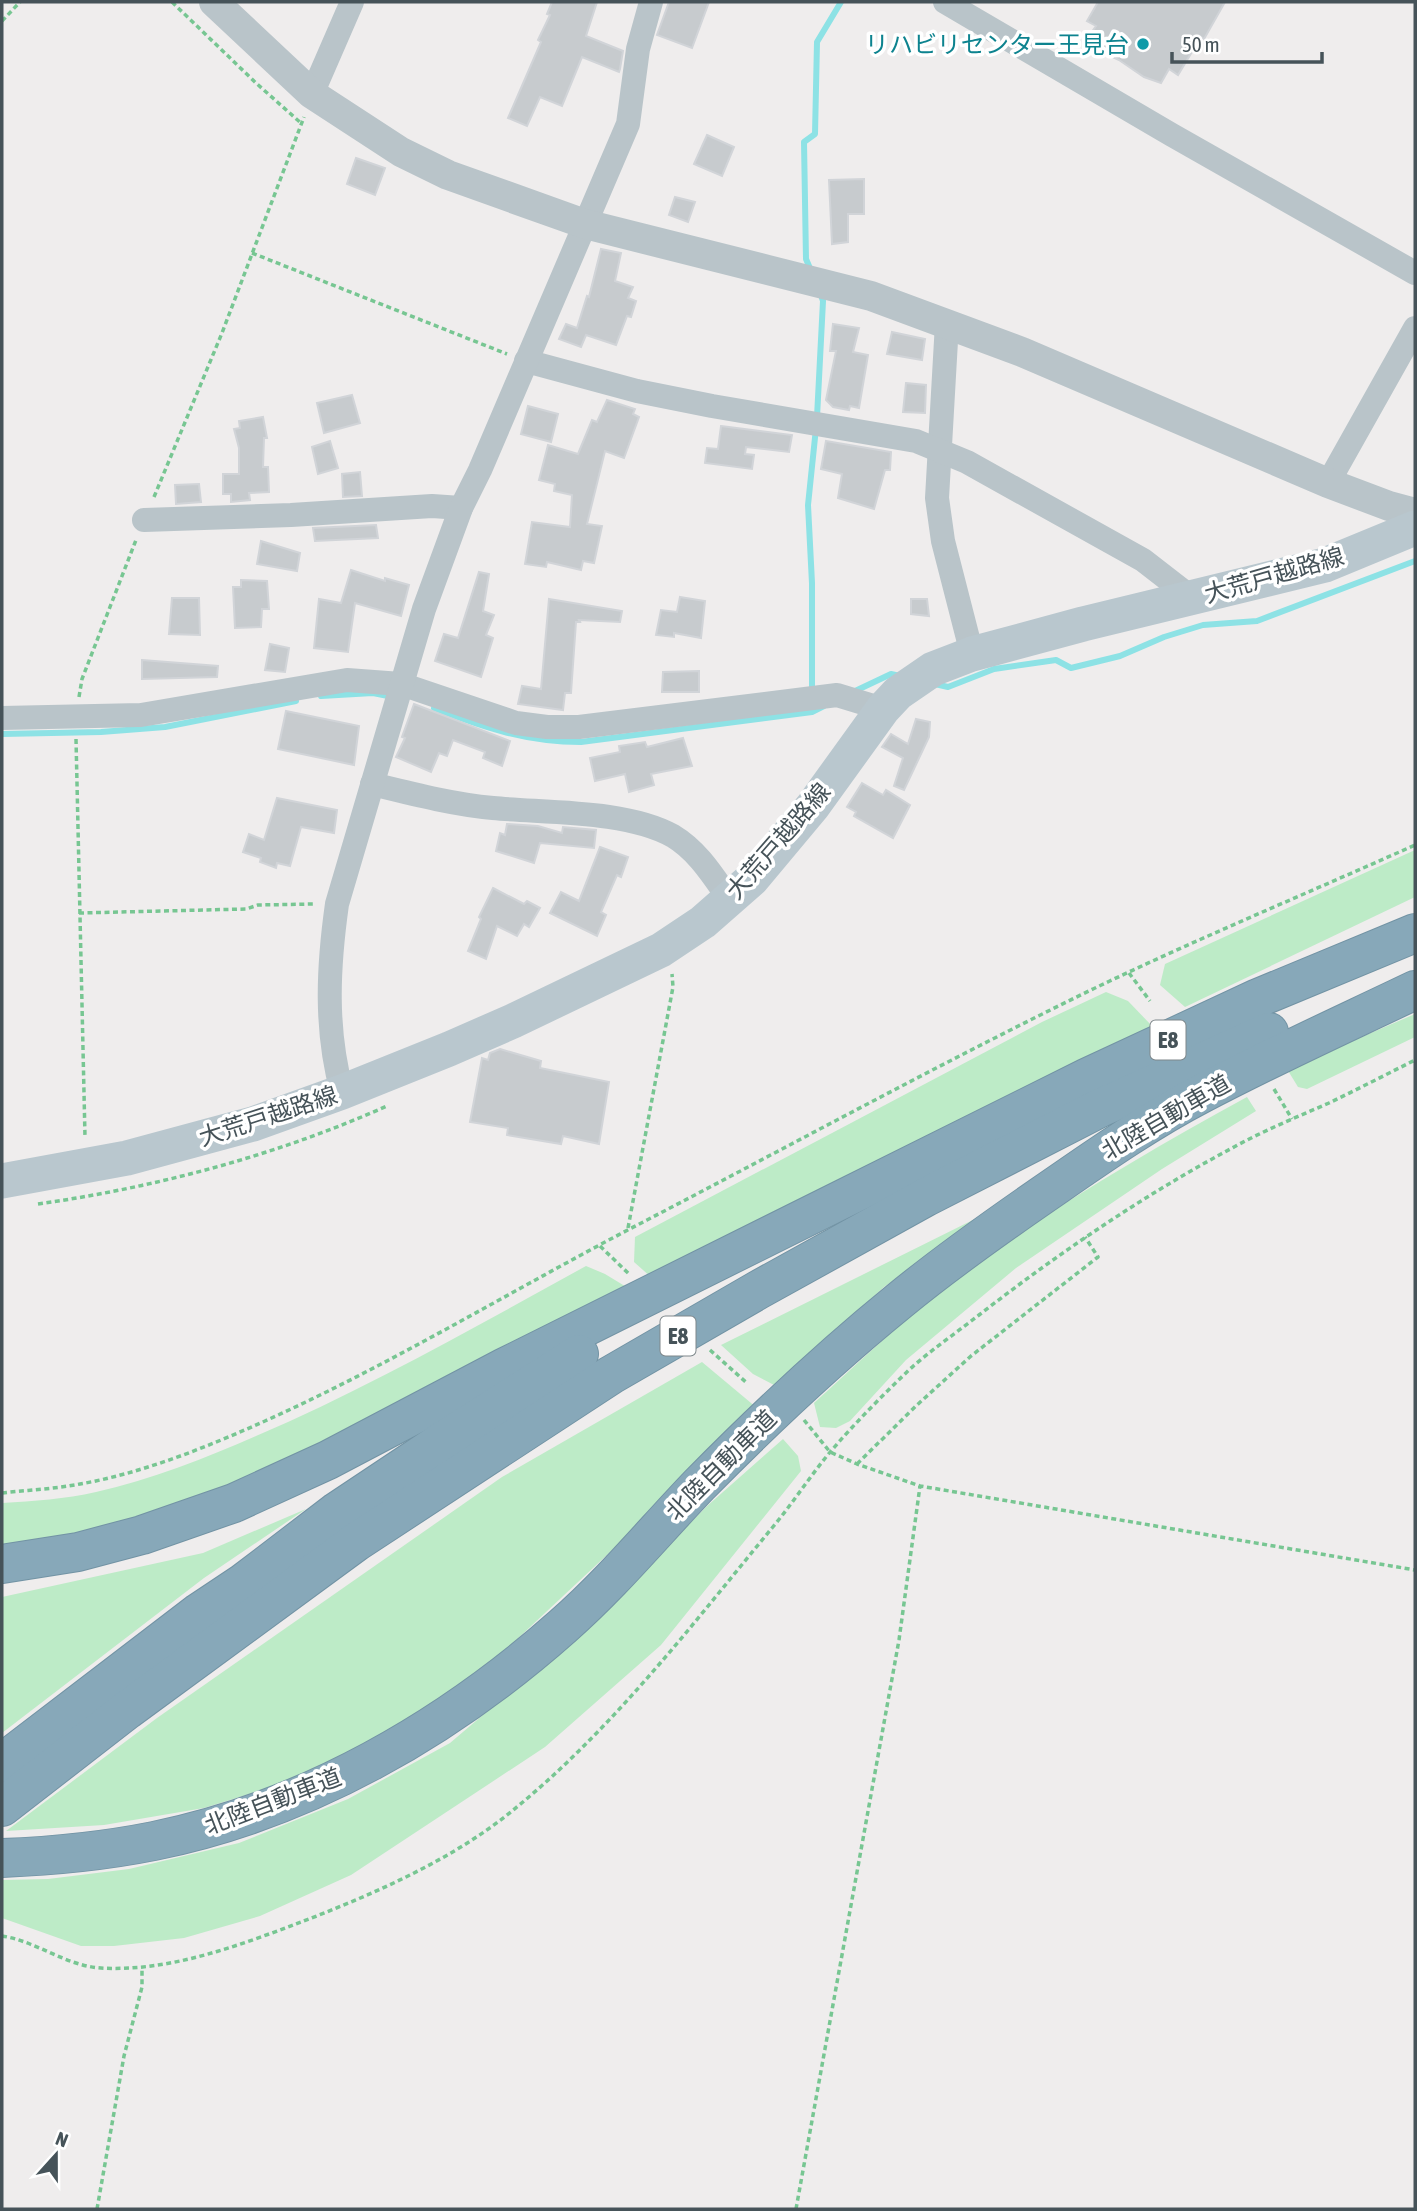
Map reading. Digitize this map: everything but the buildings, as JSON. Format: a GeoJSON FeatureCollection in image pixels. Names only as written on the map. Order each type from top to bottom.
{"type":"FeatureCollection","features":[{"type":"Feature","properties":{"kind":"highway","name":"E8"},"geometry":{"type":"LineString","coordinates":[[2,1564],[78,1552],[142,1535],[234,1503],[328,1460],[660,1289],[1086,1078],[1258,998],[1415,933]]}},
{"type":"Feature","properties":{"kind":"highway","name":"北陸自動車道"},"geometry":{"type":"LineString","coordinates":[[2,1807],[127,1710],[356,1542],[611,1375],[926,1196],[1088,1114],[1415,967]]}},
{"type":"Feature","properties":{"kind":"highway","name":"北陸自動車道"},"geometry":{"type":"LineString","coordinates":[[2,1858],[92,1851],[155,1841],[220,1824],[284,1802],[342,1776],[432,1727],[522,1662],[567,1623],[760,1423],[902,1298],[992,1229],[1101,1155],[1198,1095],[1415,990]]}},
{"type":"Feature","properties":{"kind":"highway","name":"E8"},"geometry":{"type":"LineString","coordinates":[[2,1763],[335,1512],[447,1438],[590,1347],[797,1228],[926,1159]]}},
{"type":"Feature","properties":{"kind":"main road","name":"大荒戸越路線"},"geometry":{"type":"LineString","coordinates":[[2,1181],[86,1167],[253,1124],[342,1092],[513,1021],[662,950],[703,922],[752,879],[813,806],[883,709],[898,692],[919,677],[972,654],[1325,565],[1415,528]]}},
{"type":"Feature","properties":{"kind":"street"},"geometry":{"type":"LineString","coordinates":[[214,2],[312,94],[413,158],[460,179],[585,224],[871,296],[1022,352],[1328,483],[1415,513]]}},
{"type":"Feature","properties":{"kind":"street"},"geometry":{"type":"LineString","coordinates":[[312,94],[352,2]]}},
{"type":"Feature","properties":{"kind":"street"},"geometry":{"type":"LineString","coordinates":[[342,1092],[330,1036],[332,941],[337,904],[401,684],[461,508],[480,470],[628,124],[638,49],[651,2]]}},
{"type":"Feature","properties":{"kind":"street"},"geometry":{"type":"LineString","coordinates":[[946,2],[1415,273]]}},
{"type":"Feature","properties":{"kind":"street"},"geometry":{"type":"LineString","coordinates":[[947,323],[937,498],[943,541],[972,654]]}},
{"type":"Feature","properties":{"kind":"street"},"geometry":{"type":"LineString","coordinates":[[1328,483],[1415,328]]}},
{"type":"Feature","properties":{"kind":"street"},"geometry":{"type":"LineString","coordinates":[[526,361],[637,391],[916,441],[967,462],[1143,560],[1192,598]]}},
{"type":"Feature","properties":{"kind":"street"},"geometry":{"type":"LineString","coordinates":[[144,520],[291,515],[432,506],[461,508]]}},
{"type":"Feature","properties":{"kind":"street"},"geometry":{"type":"LineString","coordinates":[[2,718],[141,715],[347,680],[401,684],[516,723],[547,727],[579,727],[837,695],[883,709]]}},
{"type":"Feature","properties":{"kind":"street"},"geometry":{"type":"LineString","coordinates":[[372,784],[444,802],[595,816],[654,828],[674,837],[700,858],[730,900]]}},
{"type":"Feature","properties":{"kind":"path"},"geometry":{"type":"LineString","coordinates":[[2,21],[20,2]]}},
{"type":"Feature","properties":{"kind":"path"},"geometry":{"type":"LineString","coordinates":[[172,2],[302,124]]}},
{"type":"Feature","properties":{"kind":"path"},"geometry":{"type":"LineString","coordinates":[[86,1167],[75,717],[82,679],[144,520],[222,333],[312,94]]}},
{"type":"Feature","properties":{"kind":"path"},"geometry":{"type":"LineString","coordinates":[[252,253],[526,361]]}},
{"type":"Feature","properties":{"kind":"path"},"geometry":{"type":"LineString","coordinates":[[2,1493],[82,1484],[146,1467],[219,1442],[375,1368],[628,1230],[1037,1018],[1307,891],[1415,845]]}},
{"type":"Feature","properties":{"kind":"path"},"geometry":{"type":"LineString","coordinates":[[79,913],[337,904]]}},
{"type":"Feature","properties":{"kind":"path"},"geometry":{"type":"LineString","coordinates":[[628,1230],[673,987],[672,968],[662,950]]}},
{"type":"Feature","properties":{"kind":"path"},"geometry":{"type":"LineString","coordinates":[[1129,973],[1150,1001]]}},
{"type":"Feature","properties":{"kind":"path"},"geometry":{"type":"LineString","coordinates":[[2,1936],[17,1938],[75,1963],[98,1968],[142,1967],[199,1956],[260,1938],[324,1914],[449,1853],[509,1813],[577,1754],[647,1678],[781,1517],[830,1452],[911,1368],[1027,1277],[1085,1237],[1231,1148],[1415,1060]]}},
{"type":"Feature","properties":{"kind":"path"},"geometry":{"type":"LineString","coordinates":[[1274,1089],[1292,1119]]}},
{"type":"Feature","properties":{"kind":"path"},"geometry":{"type":"LineString","coordinates":[[856,1464],[971,1356],[1098,1257],[1085,1237]]}},
{"type":"Feature","properties":{"kind":"path"},"geometry":{"type":"LineString","coordinates":[[600,1246],[635,1280]]}},
{"type":"Feature","properties":{"kind":"path"},"geometry":{"type":"LineString","coordinates":[[708,1349],[748,1384]]}},
{"type":"Feature","properties":{"kind":"path"},"geometry":{"type":"LineString","coordinates":[[803,1418],[830,1452],[920,1486],[1415,1570]]}},
{"type":"Feature","properties":{"kind":"path"},"geometry":{"type":"LineString","coordinates":[[796,2209],[900,1640],[920,1486]]}},
{"type":"Feature","properties":{"kind":"path"},"geometry":{"type":"LineString","coordinates":[[97,2209],[124,2056],[142,1987],[142,1967]]}},
{"type":"Feature","properties":{"kind":"green space"},"geometry":{"type":"Polygon","coordinates":[[[1415,850],[1415,897],[1185,1007],[1160,985],[1165,964],[1415,850]]]}},
{"type":"Feature","properties":{"kind":"green space"},"geometry":{"type":"Polygon","coordinates":[[[1106,992],[1128,1001],[1153,1027],[652,1278],[634,1262],[635,1237],[1042,1022],[1106,992]]]}},
{"type":"Feature","properties":{"kind":"green space"},"geometry":{"type":"Polygon","coordinates":[[[1415,1014],[1415,1037],[1307,1089],[1298,1087],[1287,1069],[1415,1014]]]}},
{"type":"Feature","properties":{"kind":"green space"},"geometry":{"type":"Polygon","coordinates":[[[1247,1097],[1256,1111],[1162,1169],[1016,1268],[906,1360],[850,1421],[836,1428],[820,1427],[814,1403],[933,1297],[970,1268],[1086,1190],[1247,1097]]]}},
{"type":"Feature","properties":{"kind":"green space"},"geometry":{"type":"Polygon","coordinates":[[[1003,1205],[884,1287],[776,1386],[753,1374],[721,1345],[1003,1205]]]}},
{"type":"Feature","properties":{"kind":"green space"},"geometry":{"type":"Polygon","coordinates":[[[586,1266],[633,1291],[382,1422],[140,1526],[2,1550],[2,1503],[96,1492],[157,1475],[218,1452],[382,1376],[586,1266]]]}},
{"type":"Feature","properties":{"kind":"green space"},"geometry":{"type":"Polygon","coordinates":[[[702,1362],[757,1408],[513,1643],[435,1707],[385,1737],[275,1786],[204,1808],[104,1825],[6,1831],[157,1718],[502,1477],[702,1362]]]}},
{"type":"Feature","properties":{"kind":"green space"},"geometry":{"type":"Polygon","coordinates":[[[783,1439],[798,1456],[801,1471],[661,1645],[545,1747],[351,1875],[260,1916],[184,1938],[114,1946],[81,1946],[2,1918],[2,1880],[48,1879],[129,1869],[239,1843],[348,1799],[450,1743],[591,1623],[706,1507],[783,1439]]]}},
{"type":"Feature","properties":{"kind":"green space"},"geometry":{"type":"Polygon","coordinates":[[[306,1509],[204,1578],[2,1733],[2,1597],[203,1553],[306,1509]]]}},
{"type":"Feature","properties":{"kind":"waterway"},"geometry":{"type":"LineString","coordinates":[[812,273],[806,259],[804,142],[815,134],[817,42],[841,2]]}},
{"type":"Feature","properties":{"kind":"waterway"},"geometry":{"type":"LineString","coordinates":[[817,417],[823,301],[820,292]]}},
{"type":"Feature","properties":{"kind":"waterway"},"geometry":{"type":"LineString","coordinates":[[812,693],[812,583],[808,505],[816,428]]}},
{"type":"Feature","properties":{"kind":"waterway"},"geometry":{"type":"LineString","coordinates":[[935,684],[948,687],[994,669],[1056,660],[1071,668],[1120,656],[1164,637],[1203,625],[1257,621],[1415,561]]}},
{"type":"Feature","properties":{"kind":"waterway"},"geometry":{"type":"LineString","coordinates":[[853,692],[891,674],[900,676]]}},
{"type":"Feature","properties":{"kind":"waterway"},"geometry":{"type":"LineString","coordinates":[[321,696],[373,693],[393,697]]}},
{"type":"Feature","properties":{"kind":"waterway"},"geometry":{"type":"LineString","coordinates":[[2,734],[101,732],[165,727],[296,701]]}},
{"type":"Feature","properties":{"kind":"waterway"},"geometry":{"type":"LineString","coordinates":[[434,708],[524,737],[581,742],[812,712],[824,706]]}},
{"type":"Feature","properties":{"kind":"place","name":"リハビリセンター王見台"},"geometry":{"type":"Point","coordinates":[1143,44]}}]}
